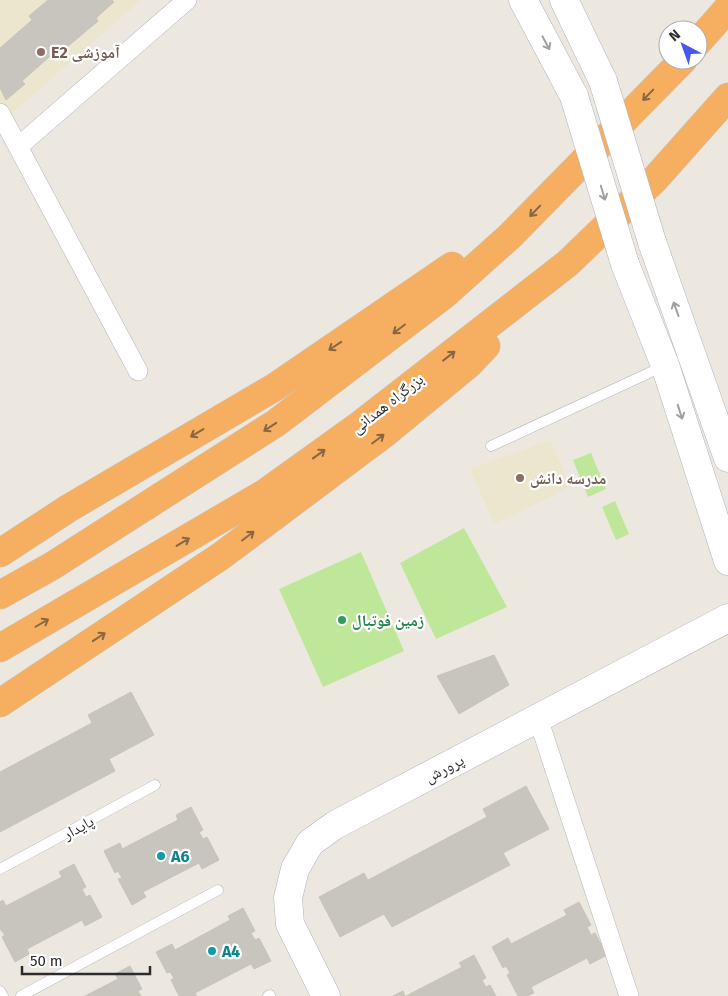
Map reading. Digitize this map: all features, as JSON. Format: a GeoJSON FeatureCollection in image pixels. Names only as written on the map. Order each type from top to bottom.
{"type":"FeatureCollection","features":[{"type":"Feature","properties":{"kind":"highway"},"geometry":{"type":"LineString","coordinates":[[708,31],[728,8]]}},
{"type":"Feature","properties":{"kind":"highway"},"geometry":{"type":"LineString","coordinates":[[0,595],[52,566],[276,423],[444,295],[509,237],[672,70]]}},
{"type":"Feature","properties":{"kind":"highway","name":"بزرگراه همدانی"},"geometry":{"type":"LineString","coordinates":[[0,648],[265,493],[361,424],[568,263],[655,179],[728,97]]}},
{"type":"Feature","properties":{"kind":"highway"},"geometry":{"type":"LineString","coordinates":[[0,553],[70,508],[275,387],[462,260],[509,237]]}},
{"type":"Feature","properties":{"kind":"highway"},"geometry":{"type":"LineString","coordinates":[[0,703],[221,556],[384,434],[469,364],[568,263]]}},
{"type":"Feature","properties":{"kind":"highway"},"geometry":{"type":"LineString","coordinates":[[0,540],[70,508]]}},
{"type":"Feature","properties":{"kind":"street"},"geometry":{"type":"LineString","coordinates":[[18,146],[187,0]]}},
{"type":"Feature","properties":{"kind":"street"},"geometry":{"type":"LineString","coordinates":[[523,0],[574,96],[625,264],[665,365],[728,561]]}},
{"type":"Feature","properties":{"kind":"street"},"geometry":{"type":"LineString","coordinates":[[564,0],[603,81],[652,242],[728,458]]}},
{"type":"Feature","properties":{"kind":"street"},"geometry":{"type":"LineString","coordinates":[[0,113],[138,372]]}},
{"type":"Feature","properties":{"kind":"street","name":"پرورش"},"geometry":{"type":"LineString","coordinates":[[326,996],[290,924],[288,898],[295,869],[310,843],[335,825],[728,618]]}},
{"type":"Feature","properties":{"kind":"street"},"geometry":{"type":"LineString","coordinates":[[538,718],[623,994]]}},
{"type":"Feature","properties":{"kind":"lane"},"geometry":{"type":"LineString","coordinates":[[491,446],[665,365]]}},
{"type":"Feature","properties":{"kind":"lane","name":"پایدار"},"geometry":{"type":"LineString","coordinates":[[0,869],[155,785]]}},
{"type":"Feature","properties":{"kind":"lane"},"geometry":{"type":"LineString","coordinates":[[20,996],[218,890]]}},
{"type":"Feature","properties":{"kind":"lane"},"geometry":{"type":"LineString","coordinates":[[0,991],[3,996]]}},
{"type":"Feature","properties":{"kind":"shaded area","name":"E2 آموزشی"},"geometry":{"type":"Polygon","coordinates":[[[0,0],[141,0],[7,118],[0,104],[0,0]]]}},
{"type":"Feature","properties":{"kind":"shaded area","name":"مدرسه دانش"},"geometry":{"type":"Polygon","coordinates":[[[550,440],[571,487],[494,524],[470,469],[550,440]]]}},
{"type":"Feature","properties":{"kind":"green space"},"geometry":{"type":"Polygon","coordinates":[[[591,453],[606,489],[588,497],[573,460],[591,453]]]}},
{"type":"Feature","properties":{"kind":"green space"},"geometry":{"type":"Polygon","coordinates":[[[615,501],[629,534],[616,540],[602,507],[615,501]]]}},
{"type":"Feature","properties":{"kind":"green space"},"geometry":{"type":"Polygon","coordinates":[[[464,528],[507,607],[436,639],[400,563],[464,528]]]}},
{"type":"Feature","properties":{"kind":"green space","name":"زمین فوتبال"},"geometry":{"type":"Polygon","coordinates":[[[361,552],[404,651],[323,687],[279,589],[361,552]]]}},
{"type":"Feature","properties":{"kind":"building"},"geometry":{"type":"Polygon","coordinates":[[[48,0],[112,0],[114,2],[96,18],[98,21],[60,53],[57,50],[22,81],[25,84],[6,100],[0,88],[0,48],[32,20],[29,16],[48,0]]]}},
{"type":"Feature","properties":{"kind":"building"},"geometry":{"type":"Polygon","coordinates":[[[494,655],[509,685],[459,714],[437,676],[494,655]]]}},
{"type":"Feature","properties":{"kind":"building"},"geometry":{"type":"Polygon","coordinates":[[[131,692],[154,735],[109,759],[115,771],[0,832],[0,772],[92,723],[88,715],[131,692]]]}},
{"type":"Feature","properties":{"kind":"building"},"geometry":{"type":"Polygon","coordinates":[[[526,786],[549,829],[503,853],[510,865],[392,927],[384,914],[340,937],[319,897],[364,873],[368,880],[487,817],[483,809],[526,786]]]}},
{"type":"Feature","properties":{"kind":"building","name":"A6"},"geometry":{"type":"Polygon","coordinates":[[[191,807],[203,830],[199,832],[203,839],[207,837],[219,860],[202,869],[199,863],[143,892],[146,897],[132,905],[118,879],[122,878],[118,871],[115,873],[104,851],[120,843],[122,849],[178,820],[176,815],[191,807]]]}},
{"type":"Feature","properties":{"kind":"building"},"geometry":{"type":"Polygon","coordinates":[[[74,864],[86,887],[82,889],[86,897],[90,895],[102,917],[85,926],[82,920],[27,949],[29,954],[15,962],[2,937],[5,935],[0,929],[0,902],[3,900],[6,906],[62,877],[59,872],[74,864]]]}},
{"type":"Feature","properties":{"kind":"building"},"geometry":{"type":"Polygon","coordinates":[[[579,902],[591,925],[587,927],[591,935],[595,933],[607,955],[590,964],[587,958],[531,987],[534,993],[527,996],[518,996],[507,975],[510,973],[506,966],[503,968],[492,947],[508,938],[511,944],[567,915],[564,910],[579,902]]]}},
{"type":"Feature","properties":{"kind":"building","name":"A4"},"geometry":{"type":"Polygon","coordinates":[[[243,908],[255,931],[251,933],[255,940],[259,938],[271,961],[254,969],[251,964],[195,993],[197,996],[179,996],[171,980],[174,978],[170,972],[167,973],[156,952],[172,944],[175,950],[230,920],[228,916],[243,908]]]}},
{"type":"Feature","properties":{"kind":"building"},"geometry":{"type":"Polygon","coordinates":[[[474,955],[486,978],[482,980],[486,987],[490,985],[496,996],[406,996],[462,967],[459,963],[474,955]]]}},
{"type":"Feature","properties":{"kind":"building"},"geometry":{"type":"Polygon","coordinates":[[[130,966],[142,989],[138,991],[141,996],[85,996],[118,979],[115,974],[130,966]]]}},
{"type":"Feature","properties":{"kind":"building"},"geometry":{"type":"Polygon","coordinates":[[[403,991],[405,996],[393,996],[403,991]]]}},
{"type":"Feature","properties":{"kind":"place","name":"E2 آموزشی"},"geometry":{"type":"Point","coordinates":[41,52]}},
{"type":"Feature","properties":{"kind":"place","name":"مدرسه دانش"},"geometry":{"type":"Point","coordinates":[520,478]}},
{"type":"Feature","properties":{"kind":"place","name":"زمین فوتبال"},"geometry":{"type":"Point","coordinates":[342,620]}},
{"type":"Feature","properties":{"kind":"place","name":"A6"},"geometry":{"type":"Point","coordinates":[161,856]}},
{"type":"Feature","properties":{"kind":"place","name":"A4"},"geometry":{"type":"Point","coordinates":[212,951]}}]}
